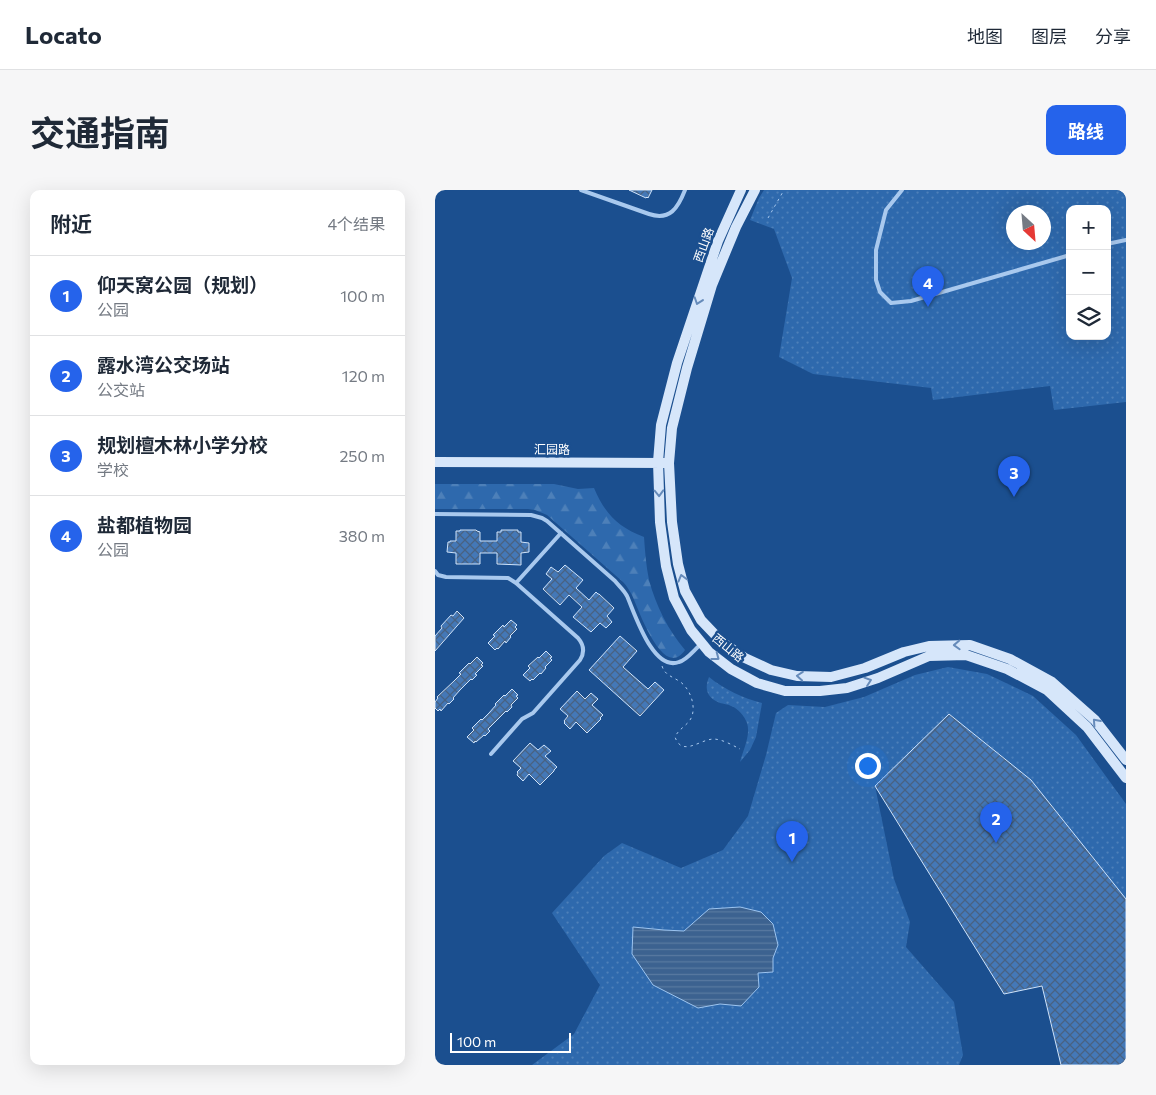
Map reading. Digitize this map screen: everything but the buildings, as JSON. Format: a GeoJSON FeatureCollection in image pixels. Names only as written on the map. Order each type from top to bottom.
{"type":"FeatureCollection","features":[{"type":"Feature","properties":{"kind":"main road","name":"西山路"},"geometry":{"type":"LineString","coordinates":[[741,190],[718,241],[677,363],[661,425],[658,462],[661,522],[666,566],[674,598],[691,630],[709,652],[731,669],[757,683],[785,691],[820,692],[847,688],[878,678],[929,656],[966,655],[1007,669],[1047,690],[1087,727],[1126,778]]}},
{"type":"Feature","properties":{"kind":"main road","name":"西山路"},"geometry":{"type":"LineString","coordinates":[[755,190],[736,227],[712,286],[687,368],[672,428],[669,463],[672,522],[678,564],[685,591],[701,620],[721,641],[745,658],[771,670],[797,676],[831,677],[865,668],[904,652],[929,646],[970,645],[1011,659],[1052,682],[1095,720],[1126,760]]}},
{"type":"Feature","properties":{"kind":"main road","name":"汇园路"},"geometry":{"type":"LineString","coordinates":[[435,462],[669,463]]}},
{"type":"Feature","properties":{"kind":"lane"},"geometry":{"type":"LineString","coordinates":[[582,190],[659,216],[669,214],[677,208],[685,190]]}},
{"type":"Feature","properties":{"kind":"lane"},"geometry":{"type":"LineString","coordinates":[[901,190],[886,210],[876,250],[876,280],[880,292],[891,303],[911,301],[1066,256]]}},
{"type":"Feature","properties":{"kind":"lane"},"geometry":{"type":"LineString","coordinates":[[1111,243],[1126,240]]}},
{"type":"Feature","properties":{"kind":"lane"},"geometry":{"type":"LineString","coordinates":[[435,514],[531,514],[542,518],[615,581],[626,594],[645,637],[662,660],[673,664],[684,660],[702,643]]}},
{"type":"Feature","properties":{"kind":"lane"},"geometry":{"type":"LineString","coordinates":[[516,583],[561,533]]}},
{"type":"Feature","properties":{"kind":"lane"},"geometry":{"type":"LineString","coordinates":[[435,572],[446,577],[508,578],[578,638],[582,644],[583,654],[580,660],[533,713],[523,719],[491,754]]}},
{"type":"Feature","properties":{"kind":"path"},"geometry":{"type":"LineString","coordinates":[[768,218],[784,190]]}},
{"type":"Feature","properties":{"kind":"path"},"geometry":{"type":"LineString","coordinates":[[662,660],[663,670],[671,677],[680,681],[689,691],[693,710],[692,717],[675,737],[678,743],[681,746],[687,747],[715,739],[740,749]]}},
{"type":"Feature","properties":{"kind":"green space"},"geometry":{"type":"Polygon","coordinates":[[[764,190],[1126,190],[1126,402],[1054,410],[1050,386],[933,400],[931,388],[813,374],[779,357],[792,278],[774,229],[750,220],[764,190]]]}},
{"type":"Feature","properties":{"kind":"green space"},"geometry":{"type":"Polygon","coordinates":[[[435,484],[554,484],[578,489],[594,488],[613,518],[627,529],[644,537],[648,575],[655,599],[668,626],[685,650],[677,657],[668,657],[660,650],[646,627],[632,595],[624,584],[547,515],[528,509],[435,509],[435,484]]]}},
{"type":"Feature","properties":{"kind":"green space"},"geometry":{"type":"Polygon","coordinates":[[[948,667],[987,674],[1033,696],[1076,735],[1126,804],[1126,901],[1031,780],[949,714],[875,786],[894,879],[910,922],[906,947],[954,1002],[963,1055],[959,1065],[532,1065],[574,1034],[600,985],[552,913],[604,856],[622,843],[681,868],[723,850],[748,816],[776,713],[788,705],[825,707],[864,697],[915,675],[948,667]]]}},
{"type":"Feature","properties":{"kind":"green space"},"geometry":{"type":"Polygon","coordinates":[[[709,677],[734,693],[762,703],[756,737],[750,750],[740,762],[747,737],[747,723],[736,709],[720,703],[709,696],[707,685],[709,677]]]}},
{"type":"Feature","properties":{"kind":"shaded area"},"geometry":{"type":"Polygon","coordinates":[[[740,907],[761,912],[773,924],[778,945],[773,958],[773,972],[758,973],[759,987],[741,1006],[720,1004],[698,1008],[653,985],[632,954],[633,927],[684,931],[709,909],[740,907]]]}},
{"type":"Feature","properties":{"kind":"place","name":"盐都植物园"},"geometry":{"type":"Point","coordinates":[928,307]}},
{"type":"Feature","properties":{"kind":"place","name":"规划檀木林小学分校"},"geometry":{"type":"Point","coordinates":[1014,497]}},
{"type":"Feature","properties":{"kind":"place","name":"露水湾公交场站"},"geometry":{"type":"Point","coordinates":[996,843]}},
{"type":"Feature","properties":{"kind":"place","name":"仰天窝公园（规划）"},"geometry":{"type":"Point","coordinates":[792,862]}}]}
